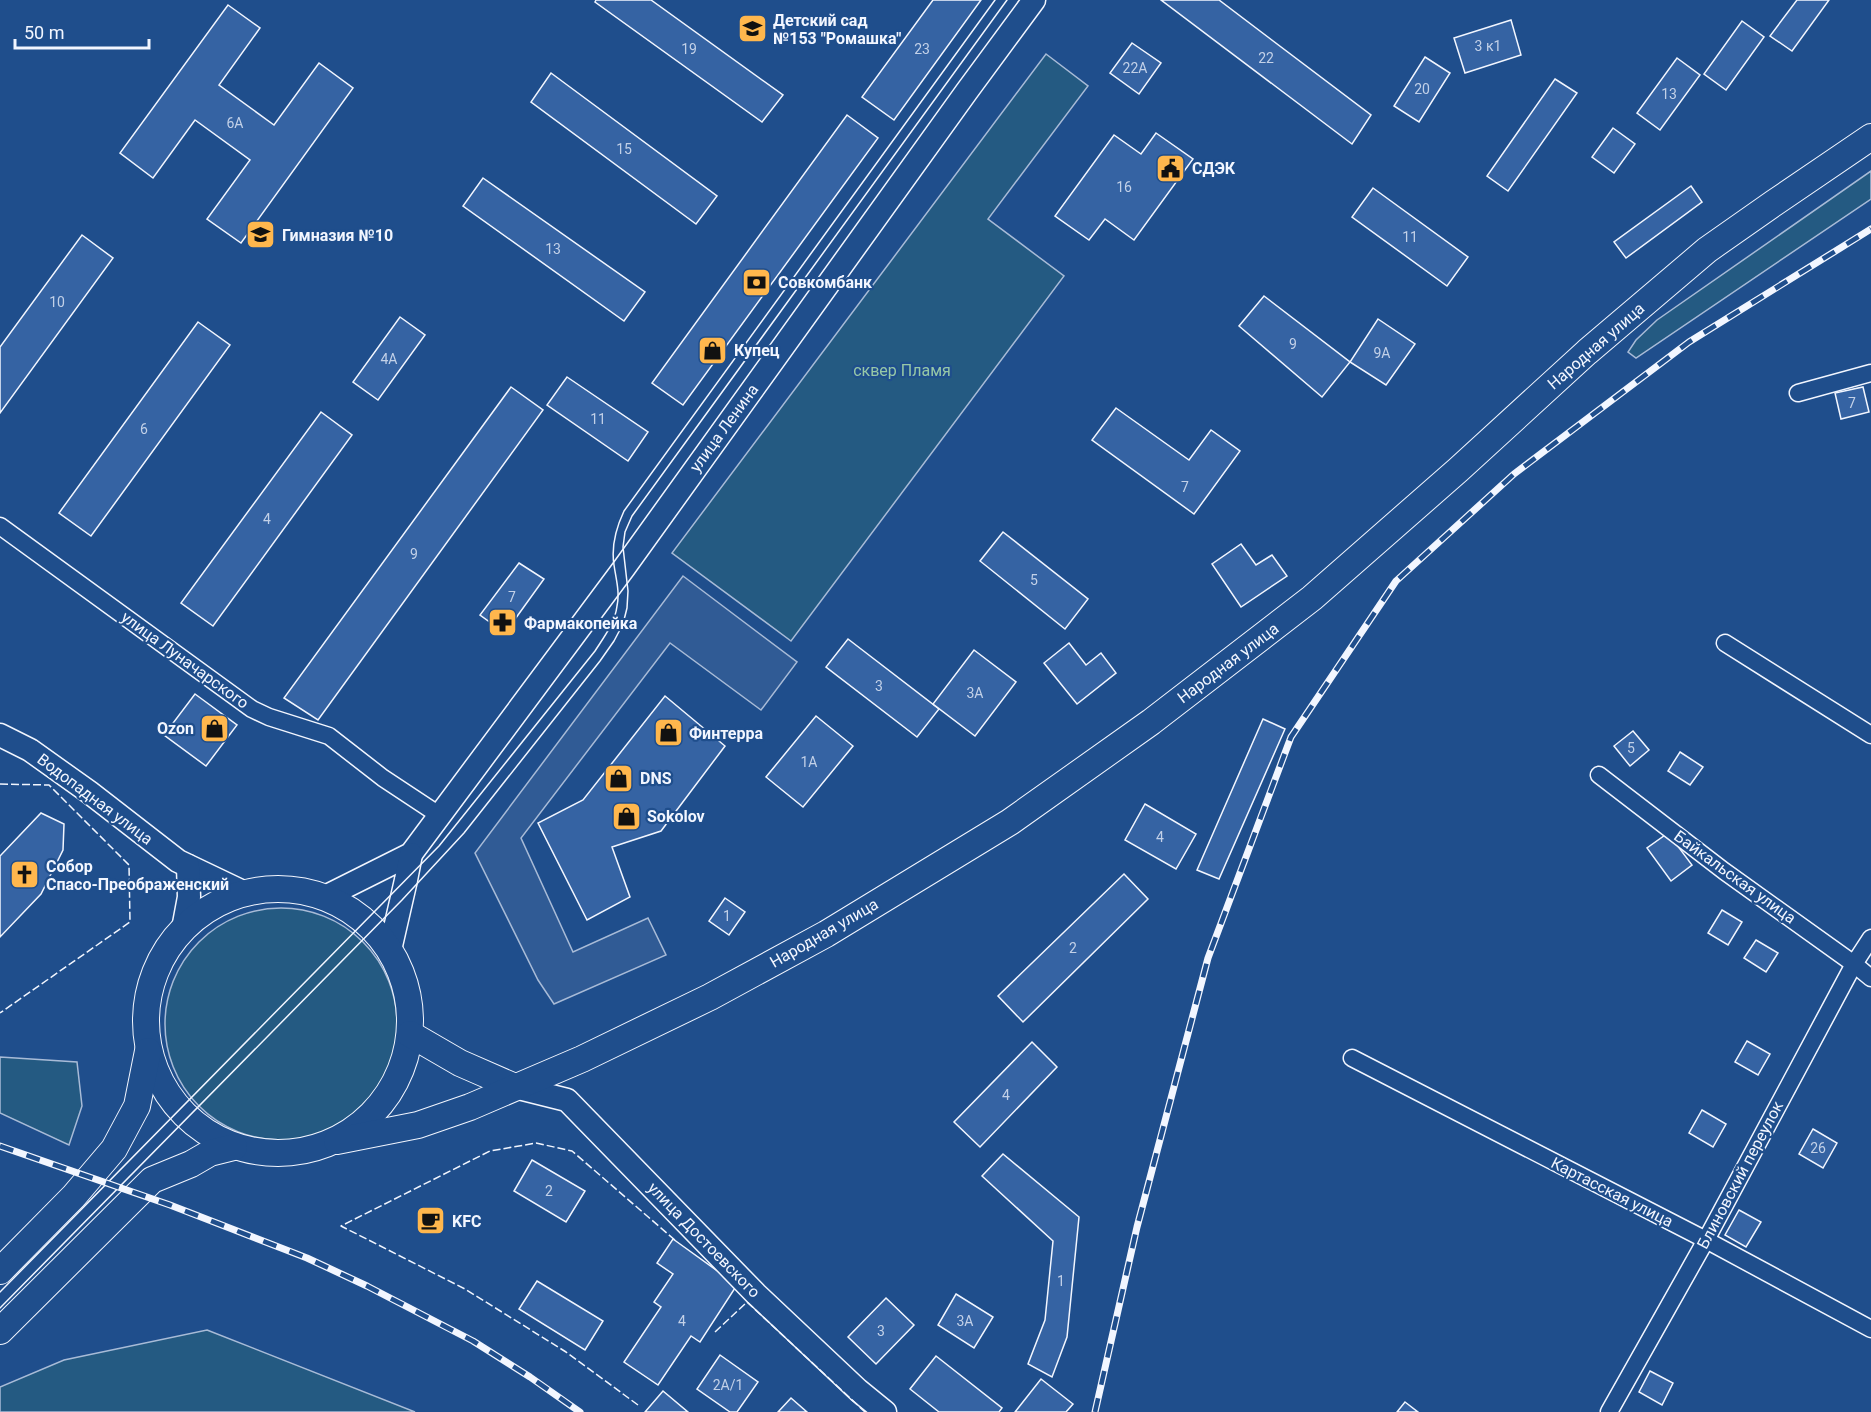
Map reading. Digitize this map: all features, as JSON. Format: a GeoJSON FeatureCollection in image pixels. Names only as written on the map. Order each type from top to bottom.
{"type":"FeatureCollection","features":[{"type":"Feature","properties":{"kind":"main road","name":"улица Ленина"},"geometry":{"type":"LineString","coordinates":[[411,854],[624,568],[966,91],[1034,0]]}},
{"type":"Feature","properties":{"kind":"main road","name":"Народная улица"},"geometry":{"type":"LineString","coordinates":[[337,1141],[418,1125],[470,1107],[552,1073],[710,997],[826,934],[1010,822],[1151,722],[1312,598],[1458,470],[1587,352],[1707,250],[1871,137]]}},
{"type":"Feature","properties":{"kind":"main road","name":"Водопадная улица"},"geometry":{"type":"LineString","coordinates":[[0,735],[30,750],[89,792],[167,853],[188,866],[245,893]]}},
{"type":"Feature","properties":{"kind":"main road"},"geometry":{"type":"LineString","coordinates":[[325,897],[411,854]]}},
{"type":"Feature","properties":{"kind":"main road"},"geometry":{"type":"LineString","coordinates":[[390,950],[411,854]]}},
{"type":"Feature","properties":{"kind":"main road"},"geometry":{"type":"LineString","coordinates":[[183,929],[189,897],[188,866]]}},
{"type":"Feature","properties":{"kind":"main road"},"geometry":{"type":"LineString","coordinates":[[272,889],[299,891],[325,897],[355,910],[390,950],[407,990],[410,1034],[399,1077],[373,1114],[337,1141],[304,1152],[280,1154],[268,1154],[234,1147],[187,1119],[178,1111],[163,1090],[148,1051],[145,1018],[150,985],[163,955],[183,929],[212,907],[245,893],[272,889]]}},
{"type":"Feature","properties":{"kind":"main road"},"geometry":{"type":"LineString","coordinates":[[410,1034],[460,1063],[515,1087]]}},
{"type":"Feature","properties":{"kind":"main road"},"geometry":{"type":"LineString","coordinates":[[0,1271],[74,1196],[114,1149],[137,1106],[148,1051]]}},
{"type":"Feature","properties":{"kind":"main road","name":"улица Достоевского"},"geometry":{"type":"LineString","coordinates":[[515,1087],[567,1100],[756,1294],[858,1390],[885,1412]]}},
{"type":"Feature","properties":{"kind":"main road"},"geometry":{"type":"LineString","coordinates":[[0,1330],[152,1180],[191,1164],[210,1153],[234,1147]]}},
{"type":"Feature","properties":{"kind":"street"},"geometry":{"type":"LineString","coordinates":[[1798,393],[1871,373]]}},
{"type":"Feature","properties":{"kind":"street","name":"улица Луначарского"},"geometry":{"type":"LineString","coordinates":[[0,526],[252,709],[269,717],[329,736],[383,778],[439,815]]}},
{"type":"Feature","properties":{"kind":"street"},"geometry":{"type":"LineString","coordinates":[[1725,643],[1871,735]]}},
{"type":"Feature","properties":{"kind":"street","name":"Байкальская улица"},"geometry":{"type":"LineString","coordinates":[[1599,774],[1724,871],[1871,978]]}},
{"type":"Feature","properties":{"kind":"street","name":"Блиновский переулок"},"geometry":{"type":"LineString","coordinates":[[1609,1412],[1706,1240],[1854,964],[1871,938]]}},
{"type":"Feature","properties":{"kind":"street","name":"Картасская улица"},"geometry":{"type":"LineString","coordinates":[[1352,1058],[1706,1240],[1871,1329]]}},
{"type":"Feature","properties":{"kind":"green space","name":"сквер Пламя"},"geometry":{"type":"Polygon","coordinates":[[[1046,54],[1088,86],[988,219],[1064,276],[791,641],[672,553],[1046,54]]]}},
{"type":"Feature","properties":{"kind":"green space"},"geometry":{"type":"Polygon","coordinates":[[[1871,171],[1871,199],[1636,358],[1628,352],[1636,340],[1657,320],[1871,171]]]}},
{"type":"Feature","properties":{"kind":"green space"},"geometry":{"type":"Polygon","coordinates":[[[270,908],[292,908],[315,913],[336,922],[355,934],[371,950],[392,990],[397,1024],[395,1047],[383,1079],[371,1098],[355,1114],[315,1135],[292,1140],[270,1140],[247,1135],[226,1126],[207,1114],[191,1098],[170,1058],[165,1035],[165,1013],[170,990],[179,969],[191,950],[207,934],[247,913],[270,908]]]}},
{"type":"Feature","properties":{"kind":"green space"},"geometry":{"type":"Polygon","coordinates":[[[0,1057],[77,1062],[82,1106],[69,1145],[0,1113],[0,1057]]]}},
{"type":"Feature","properties":{"kind":"green space"},"geometry":{"type":"Polygon","coordinates":[[[207,1330],[415,1412],[0,1412],[0,1387],[64,1360],[207,1330]]]}},
{"type":"Feature","properties":{"kind":"shaded area"},"geometry":{"type":"Polygon","coordinates":[[[683,576],[797,662],[761,710],[670,643],[521,838],[573,952],[648,918],[666,955],[554,1004],[538,980],[475,853],[683,576]]]}},
{"type":"Feature","properties":{"kind":"building"},"geometry":{"type":"Polygon","coordinates":[[[596,0],[651,0],[783,95],[762,122],[595,2],[596,0]]]}},
{"type":"Feature","properties":{"kind":"building"},"geometry":{"type":"Polygon","coordinates":[[[933,0],[981,0],[894,120],[862,97],[933,0]]]}},
{"type":"Feature","properties":{"kind":"building"},"geometry":{"type":"Polygon","coordinates":[[[1161,0],[1219,0],[1371,115],[1352,144],[1161,0]]]}},
{"type":"Feature","properties":{"kind":"building"},"geometry":{"type":"Polygon","coordinates":[[[1797,0],[1829,0],[1792,51],[1770,36],[1797,0]]]}},
{"type":"Feature","properties":{"kind":"building"},"geometry":{"type":"Polygon","coordinates":[[[228,5],[260,28],[219,85],[274,125],[319,63],[353,88],[241,243],[207,219],[250,160],[195,120],[153,178],[120,153],[228,5]]]}},
{"type":"Feature","properties":{"kind":"building"},"geometry":{"type":"Polygon","coordinates":[[[1511,20],[1521,55],[1465,73],[1454,38],[1511,20]]]}},
{"type":"Feature","properties":{"kind":"building"},"geometry":{"type":"Polygon","coordinates":[[[1742,21],[1764,37],[1726,90],[1704,74],[1742,21]]]}},
{"type":"Feature","properties":{"kind":"building"},"geometry":{"type":"Polygon","coordinates":[[[1132,43],[1161,63],[1139,94],[1110,73],[1132,43]]]}},
{"type":"Feature","properties":{"kind":"building"},"geometry":{"type":"Polygon","coordinates":[[[1425,57],[1450,73],[1419,122],[1394,106],[1425,57]]]}},
{"type":"Feature","properties":{"kind":"building"},"geometry":{"type":"Polygon","coordinates":[[[1677,58],[1700,75],[1660,130],[1637,113],[1677,58]]]}},
{"type":"Feature","properties":{"kind":"building"},"geometry":{"type":"Polygon","coordinates":[[[551,73],[717,196],[696,224],[531,102],[551,73]]]}},
{"type":"Feature","properties":{"kind":"building"},"geometry":{"type":"Polygon","coordinates":[[[1555,79],[1577,93],[1508,191],[1487,176],[1555,79]]]}},
{"type":"Feature","properties":{"kind":"building"},"geometry":{"type":"Polygon","coordinates":[[[847,115],[878,138],[683,405],[652,383],[847,115]]]}},
{"type":"Feature","properties":{"kind":"building"},"geometry":{"type":"Polygon","coordinates":[[[1613,128],[1635,144],[1614,173],[1592,157],[1613,128]]]}},
{"type":"Feature","properties":{"kind":"building"},"geometry":{"type":"Polygon","coordinates":[[[1156,133],[1193,159],[1134,240],[1105,219],[1089,240],[1055,216],[1114,135],[1141,154],[1156,133]]]}},
{"type":"Feature","properties":{"kind":"building"},"geometry":{"type":"Polygon","coordinates":[[[483,178],[645,292],[624,321],[463,206],[483,178]]]}},
{"type":"Feature","properties":{"kind":"building"},"geometry":{"type":"Polygon","coordinates":[[[1691,186],[1702,202],[1626,258],[1614,242],[1691,186]]]}},
{"type":"Feature","properties":{"kind":"building"},"geometry":{"type":"Polygon","coordinates":[[[1373,188],[1468,257],[1447,286],[1352,217],[1373,188]]]}},
{"type":"Feature","properties":{"kind":"building"},"geometry":{"type":"Polygon","coordinates":[[[82,235],[113,258],[0,413],[0,347],[82,235]]]}},
{"type":"Feature","properties":{"kind":"building"},"geometry":{"type":"Polygon","coordinates":[[[1264,296],[1350,362],[1322,397],[1239,326],[1264,296]]]}},
{"type":"Feature","properties":{"kind":"building"},"geometry":{"type":"Polygon","coordinates":[[[400,317],[425,335],[378,400],[353,382],[400,317]]]}},
{"type":"Feature","properties":{"kind":"building"},"geometry":{"type":"Polygon","coordinates":[[[1378,319],[1415,344],[1386,385],[1350,362],[1378,319]]]}},
{"type":"Feature","properties":{"kind":"building"},"geometry":{"type":"Polygon","coordinates":[[[198,322],[230,345],[91,536],[59,513],[198,322]]]}},
{"type":"Feature","properties":{"kind":"building"},"geometry":{"type":"Polygon","coordinates":[[[567,377],[648,432],[628,461],[547,405],[567,377]]]}},
{"type":"Feature","properties":{"kind":"building"},"geometry":{"type":"Polygon","coordinates":[[[511,387],[543,410],[318,720],[284,698],[511,387]]]}},
{"type":"Feature","properties":{"kind":"building"},"geometry":{"type":"Polygon","coordinates":[[[1863,387],[1869,412],[1841,419],[1835,393],[1863,387]]]}},
{"type":"Feature","properties":{"kind":"building"},"geometry":{"type":"Polygon","coordinates":[[[1116,408],[1189,460],[1211,430],[1240,451],[1194,514],[1092,440],[1116,408]]]}},
{"type":"Feature","properties":{"kind":"building"},"geometry":{"type":"Polygon","coordinates":[[[321,412],[352,435],[213,626],[181,603],[321,412]]]}},
{"type":"Feature","properties":{"kind":"building"},"geometry":{"type":"Polygon","coordinates":[[[1003,532],[1088,599],[1065,629],[980,561],[1003,532]]]}},
{"type":"Feature","properties":{"kind":"building"},"geometry":{"type":"Polygon","coordinates":[[[1241,544],[1256,565],[1272,555],[1287,576],[1241,607],[1212,564],[1241,544]]]}},
{"type":"Feature","properties":{"kind":"building"},"geometry":{"type":"Polygon","coordinates":[[[519,563],[544,579],[505,633],[480,615],[519,563]]]}},
{"type":"Feature","properties":{"kind":"building"},"geometry":{"type":"Polygon","coordinates":[[[848,639],[939,709],[917,737],[826,667],[848,639]]]}},
{"type":"Feature","properties":{"kind":"building"},"geometry":{"type":"Polygon","coordinates":[[[1069,643],[1086,665],[1101,653],[1116,673],[1077,704],[1044,663],[1069,643]]]}},
{"type":"Feature","properties":{"kind":"building"},"geometry":{"type":"Polygon","coordinates":[[[974,650],[1016,682],[975,736],[933,704],[974,650]]]}},
{"type":"Feature","properties":{"kind":"building"},"geometry":{"type":"Polygon","coordinates":[[[195,694],[237,725],[206,766],[164,735],[195,694]]]}},
{"type":"Feature","properties":{"kind":"building"},"geometry":{"type":"Polygon","coordinates":[[[665,696],[725,746],[661,831],[612,847],[630,897],[587,920],[538,823],[583,800],[665,696]]]}},
{"type":"Feature","properties":{"kind":"building"},"geometry":{"type":"Polygon","coordinates":[[[816,716],[853,746],[803,807],[766,777],[816,716]]]}},
{"type":"Feature","properties":{"kind":"building"},"geometry":{"type":"Polygon","coordinates":[[[1263,719],[1285,729],[1219,879],[1197,870],[1263,719]]]}},
{"type":"Feature","properties":{"kind":"building"},"geometry":{"type":"Polygon","coordinates":[[[1633,731],[1649,750],[1630,766],[1614,746],[1633,731]]]}},
{"type":"Feature","properties":{"kind":"building"},"geometry":{"type":"Polygon","coordinates":[[[1680,752],[1703,767],[1690,785],[1668,771],[1680,752]]]}},
{"type":"Feature","properties":{"kind":"building"},"geometry":{"type":"Polygon","coordinates":[[[1145,804],[1196,834],[1176,869],[1125,840],[1145,804]]]}},
{"type":"Feature","properties":{"kind":"building","name":"Собор Спасо-Преображенский"},"geometry":{"type":"Polygon","coordinates":[[[41,813],[64,824],[63,850],[41,894],[0,937],[0,856],[41,813]]]}},
{"type":"Feature","properties":{"kind":"building"},"geometry":{"type":"Polygon","coordinates":[[[1668,833],[1692,865],[1671,881],[1647,848],[1668,833]]]}},
{"type":"Feature","properties":{"kind":"building"},"geometry":{"type":"Polygon","coordinates":[[[1124,874],[1148,899],[1023,1022],[998,996],[1124,874]]]}},
{"type":"Feature","properties":{"kind":"building"},"geometry":{"type":"Polygon","coordinates":[[[725,898],[745,912],[729,935],[709,921],[725,898]]]}},
{"type":"Feature","properties":{"kind":"building"},"geometry":{"type":"Polygon","coordinates":[[[1722,910],[1742,922],[1728,945],[1708,933],[1722,910]]]}},
{"type":"Feature","properties":{"kind":"building"},"geometry":{"type":"Polygon","coordinates":[[[1756,940],[1778,953],[1766,972],[1744,958],[1756,940]]]}},
{"type":"Feature","properties":{"kind":"building"},"geometry":{"type":"Polygon","coordinates":[[[1747,1041],[1770,1054],[1758,1075],[1735,1062],[1747,1041]]]}},
{"type":"Feature","properties":{"kind":"building"},"geometry":{"type":"Polygon","coordinates":[[[1032,1042],[1057,1067],[980,1147],[954,1122],[1032,1042]]]}},
{"type":"Feature","properties":{"kind":"building"},"geometry":{"type":"Polygon","coordinates":[[[1702,1110],[1726,1124],[1713,1147],[1689,1133],[1702,1110]]]}},
{"type":"Feature","properties":{"kind":"building"},"geometry":{"type":"Polygon","coordinates":[[[1813,1129],[1837,1143],[1823,1168],[1799,1154],[1813,1129]]]}},
{"type":"Feature","properties":{"kind":"building"},"geometry":{"type":"Polygon","coordinates":[[[1003,1154],[1079,1217],[1067,1337],[1052,1377],[1028,1364],[1045,1320],[1053,1241],[982,1176],[1003,1154]]]}},
{"type":"Feature","properties":{"kind":"building"},"geometry":{"type":"Polygon","coordinates":[[[532,1160],[585,1191],[566,1222],[514,1191],[532,1160]]]}},
{"type":"Feature","properties":{"kind":"building"},"geometry":{"type":"Polygon","coordinates":[[[1739,1210],[1761,1222],[1746,1247],[1725,1235],[1739,1210]]]}},
{"type":"Feature","properties":{"kind":"building"},"geometry":{"type":"Polygon","coordinates":[[[673,1239],[737,1285],[700,1342],[691,1336],[658,1385],[624,1362],[661,1307],[654,1302],[673,1274],[657,1263],[673,1239]]]}},
{"type":"Feature","properties":{"kind":"building"},"geometry":{"type":"Polygon","coordinates":[[[537,1281],[603,1321],[585,1350],[519,1309],[537,1281]]]}},
{"type":"Feature","properties":{"kind":"building"},"geometry":{"type":"Polygon","coordinates":[[[956,1294],[993,1317],[974,1348],[938,1325],[956,1294]]]}},
{"type":"Feature","properties":{"kind":"building"},"geometry":{"type":"Polygon","coordinates":[[[886,1298],[914,1325],[876,1364],[848,1337],[886,1298]]]}},
{"type":"Feature","properties":{"kind":"building"},"geometry":{"type":"Polygon","coordinates":[[[720,1355],[758,1382],[737,1412],[730,1412],[697,1389],[720,1355]]]}},
{"type":"Feature","properties":{"kind":"building"},"geometry":{"type":"Polygon","coordinates":[[[936,1356],[1002,1408],[999,1412],[939,1412],[910,1389],[936,1356]]]}},
{"type":"Feature","properties":{"kind":"building"},"geometry":{"type":"Polygon","coordinates":[[[1650,1371],[1673,1383],[1662,1405],[1639,1392],[1650,1371]]]}},
{"type":"Feature","properties":{"kind":"building"},"geometry":{"type":"Polygon","coordinates":[[[1041,1379],[1073,1404],[1066,1412],[1015,1412],[1041,1379]]]}},
{"type":"Feature","properties":{"kind":"building"},"geometry":{"type":"Polygon","coordinates":[[[663,1391],[688,1412],[645,1412],[663,1391]]]}},
{"type":"Feature","properties":{"kind":"building"},"geometry":{"type":"Polygon","coordinates":[[[791,1398],[807,1412],[778,1412],[791,1398]]]}},
{"type":"Feature","properties":{"kind":"building"},"geometry":{"type":"Polygon","coordinates":[[[1405,1402],[1418,1412],[1397,1412],[1405,1402]]]}},
{"type":"Feature","properties":{"kind":"tram line"},"geometry":{"type":"LineString","coordinates":[[0,1292],[439,846],[595,651],[609,630],[616,612],[618,591],[613,551],[624,511],[995,0]]}},
{"type":"Feature","properties":{"kind":"tram line"},"geometry":{"type":"LineString","coordinates":[[0,1308],[402,900],[464,833],[600,661],[623,624],[627,608],[628,591],[623,547],[625,532],[632,516],[1007,0]]}},
{"type":"Feature","properties":{"kind":"railway"},"geometry":{"type":"LineString","coordinates":[[1095,1412],[1137,1227],[1208,958],[1291,737],[1396,581],[1514,474],[1689,342],[1871,229]]}},
{"type":"Feature","properties":{"kind":"railway"},"geometry":{"type":"LineString","coordinates":[[0,1146],[170,1205],[307,1258],[473,1341],[580,1412]]}},
{"type":"Feature","properties":{"kind":"fence"},"geometry":{"type":"LineString","coordinates":[[0,784],[49,785],[129,865],[130,922],[0,1013]]}},
{"type":"Feature","properties":{"kind":"fence"},"geometry":{"type":"LineString","coordinates":[[638,1405],[566,1352],[465,1289],[341,1226],[490,1151],[536,1143],[572,1151],[676,1241]]}},
{"type":"Feature","properties":{"kind":"fence"},"geometry":{"type":"LineString","coordinates":[[715,1332],[747,1302],[865,1412]]}},
{"type":"Feature","properties":{"kind":"place","name":"Детский сад №153 \"Ромашка\""},"geometry":{"type":"Point","coordinates":[752,29]}},
{"type":"Feature","properties":{"kind":"place","name":"СДЭК"},"geometry":{"type":"Point","coordinates":[1171,168]}},
{"type":"Feature","properties":{"kind":"place","name":"Гимназия №10"},"geometry":{"type":"Point","coordinates":[261,235]}},
{"type":"Feature","properties":{"kind":"place","name":"Совкомбанк"},"geometry":{"type":"Point","coordinates":[757,282]}},
{"type":"Feature","properties":{"kind":"place","name":"Купец"},"geometry":{"type":"Point","coordinates":[713,350]}},
{"type":"Feature","properties":{"kind":"place","name":"Фармакопейка"},"geometry":{"type":"Point","coordinates":[503,623]}},
{"type":"Feature","properties":{"kind":"place","name":"Ozon"},"geometry":{"type":"Point","coordinates":[215,728]}},
{"type":"Feature","properties":{"kind":"place","name":"Финтерра"},"geometry":{"type":"Point","coordinates":[668,733]}},
{"type":"Feature","properties":{"kind":"place","name":"DNS"},"geometry":{"type":"Point","coordinates":[619,778]}},
{"type":"Feature","properties":{"kind":"place","name":"Sokolov"},"geometry":{"type":"Point","coordinates":[626,816]}},
{"type":"Feature","properties":{"kind":"place","name":"Собор Спасо-Преображенский"},"geometry":{"type":"Point","coordinates":[25,875]}},
{"type":"Feature","properties":{"kind":"place","name":"KFC"},"geometry":{"type":"Point","coordinates":[431,1221]}}]}
